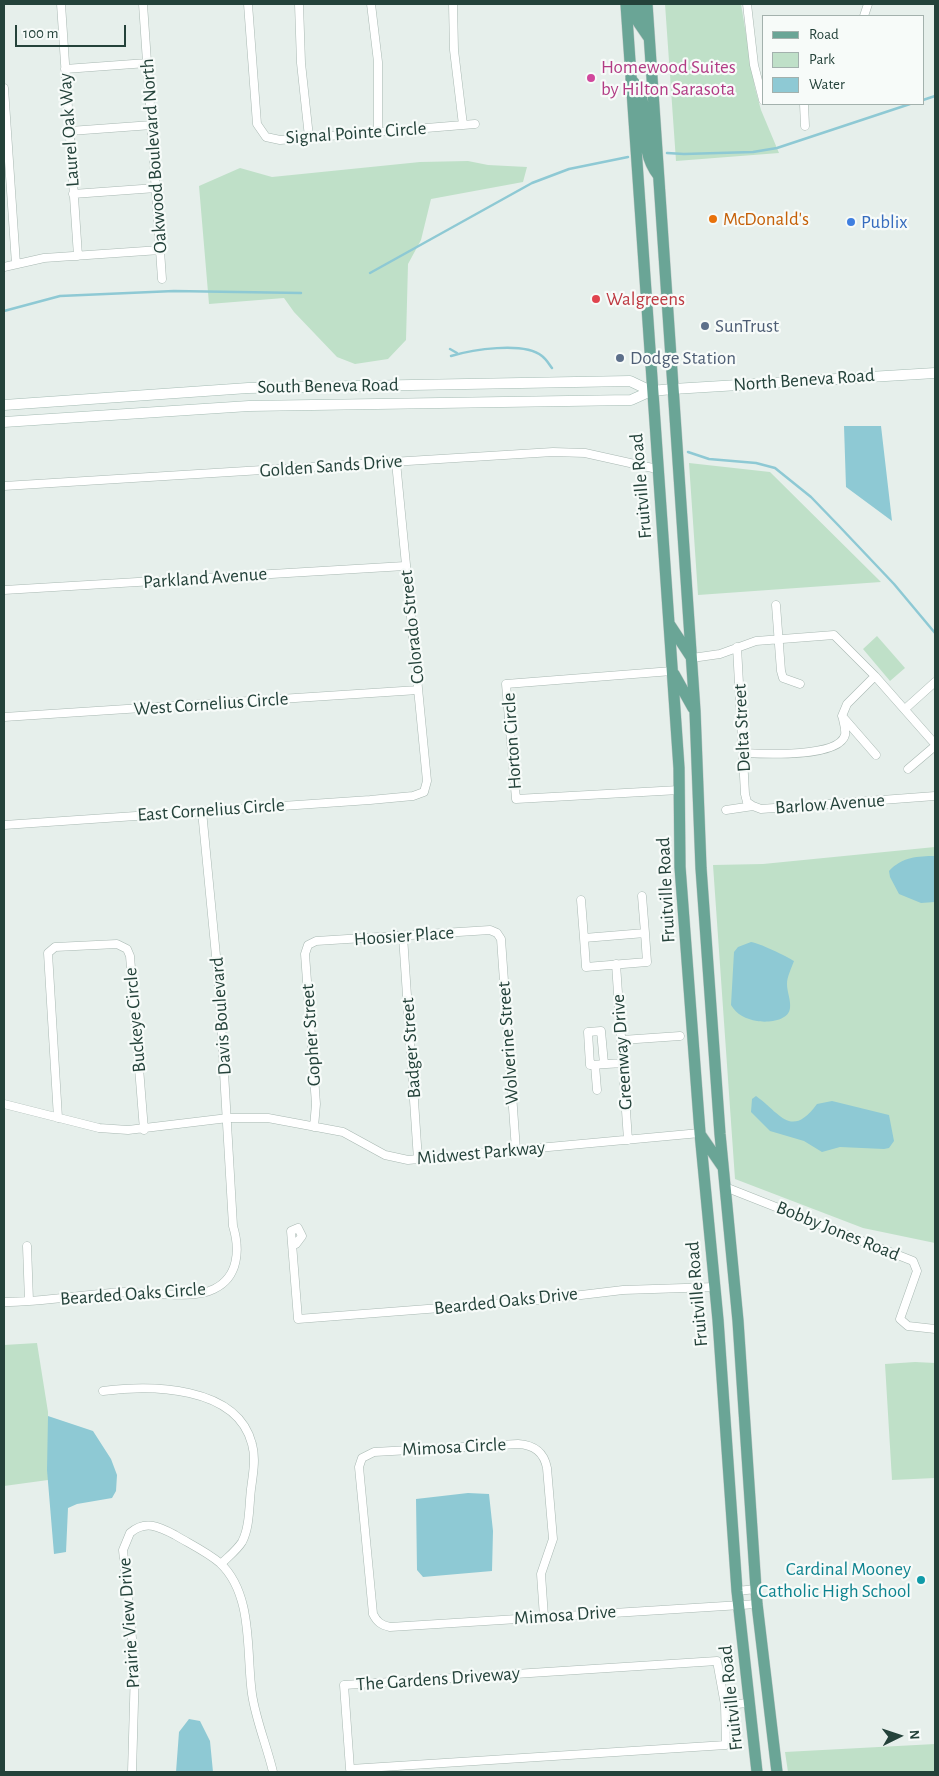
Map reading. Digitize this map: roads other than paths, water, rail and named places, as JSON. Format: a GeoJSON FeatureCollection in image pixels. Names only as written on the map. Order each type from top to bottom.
{"type":"FeatureCollection","features":[{"type":"Feature","properties":{"kind":"main road","name":"Fruitville Road"},"geometry":{"type":"LineString","coordinates":[[626,4],[651,391],[669,623],[679,790],[680,867],[700,1133],[715,1287],[738,1605],[757,1772]]}},
{"type":"Feature","properties":{"kind":"main road"},"geometry":{"type":"LineString","coordinates":[[637,4],[638,22],[650,40]]}},
{"type":"Feature","properties":{"kind":"main road","name":"Fruitville Road"},"geometry":{"type":"LineString","coordinates":[[647,4],[692,658],[700,868],[724,1187],[738,1321],[757,1604],[777,1772]]}},
{"type":"Feature","properties":{"kind":"main road"},"geometry":{"type":"LineString","coordinates":[[631,79],[642,92],[648,160],[658,175]]}},
{"type":"Feature","properties":{"kind":"main road","name":"North Beneva Road"},"geometry":{"type":"LineString","coordinates":[[673,389],[935,373]]}},
{"type":"Feature","properties":{"kind":"main road","name":"South Beneva Road"},"geometry":{"type":"LineString","coordinates":[[4,405],[248,388],[630,381],[651,391]]}},
{"type":"Feature","properties":{"kind":"main road","name":"South Beneva Road"},"geometry":{"type":"LineString","coordinates":[[4,422],[249,406],[631,400],[651,391],[673,389]]}},
{"type":"Feature","properties":{"kind":"main road"},"geometry":{"type":"LineString","coordinates":[[669,623],[692,658]]}},
{"type":"Feature","properties":{"kind":"main road"},"geometry":{"type":"LineString","coordinates":[[672,672],[695,711]]}},
{"type":"Feature","properties":{"kind":"main road"},"geometry":{"type":"LineString","coordinates":[[700,1133],[723,1167]]}},
{"type":"Feature","properties":{"kind":"street","name":"Laurel Oak Way"},"geometry":{"type":"LineString","coordinates":[[61,4],[78,256]]}},
{"type":"Feature","properties":{"kind":"street","name":"Oakwood Boulevard North"},"geometry":{"type":"LineString","coordinates":[[143,4],[162,279]]}},
{"type":"Feature","properties":{"kind":"street","name":"Signal Pointe Circle"},"geometry":{"type":"LineString","coordinates":[[248,4],[258,128],[266,138],[309,137],[475,124]]}},
{"type":"Feature","properties":{"kind":"street"},"geometry":{"type":"LineString","coordinates":[[299,4],[300,63],[309,137]]}},
{"type":"Feature","properties":{"kind":"street"},"geometry":{"type":"LineString","coordinates":[[371,4],[378,62],[378,132]]}},
{"type":"Feature","properties":{"kind":"street"},"geometry":{"type":"LineString","coordinates":[[453,4],[454,50],[462,125]]}},
{"type":"Feature","properties":{"kind":"street"},"geometry":{"type":"LineString","coordinates":[[747,4],[754,65],[761,83]]}},
{"type":"Feature","properties":{"kind":"street"},"geometry":{"type":"LineString","coordinates":[[65,68],[147,63]]}},
{"type":"Feature","properties":{"kind":"street"},"geometry":{"type":"LineString","coordinates":[[4,88],[16,264]]}},
{"type":"Feature","properties":{"kind":"street"},"geometry":{"type":"LineString","coordinates":[[804,105],[806,126]]}},
{"type":"Feature","properties":{"kind":"street"},"geometry":{"type":"LineString","coordinates":[[70,131],[152,125]]}},
{"type":"Feature","properties":{"kind":"street"},"geometry":{"type":"LineString","coordinates":[[73,194],[156,188]]}},
{"type":"Feature","properties":{"kind":"street"},"geometry":{"type":"LineString","coordinates":[[4,268],[38,259],[160,250]]}},
{"type":"Feature","properties":{"kind":"street","name":"Golden Sands Drive"},"geometry":{"type":"LineString","coordinates":[[4,486],[570,452],[612,458],[658,469]]}},
{"type":"Feature","properties":{"kind":"street","name":"Colorado Street"},"geometry":{"type":"LineString","coordinates":[[396,462],[427,781],[422,794]]}},
{"type":"Feature","properties":{"kind":"street","name":"Parkland Avenue"},"geometry":{"type":"LineString","coordinates":[[4,590],[405,566]]}},
{"type":"Feature","properties":{"kind":"street"},"geometry":{"type":"LineString","coordinates":[[776,605],[783,678],[800,684]]}},
{"type":"Feature","properties":{"kind":"street"},"geometry":{"type":"LineString","coordinates":[[692,658],[720,654],[756,641],[834,635],[875,676],[935,745],[908,770]]}},
{"type":"Feature","properties":{"kind":"street","name":"Delta Street"},"geometry":{"type":"LineString","coordinates":[[737,647],[745,794],[747,802],[752,806]]}},
{"type":"Feature","properties":{"kind":"street","name":"Horton Circle"},"geometry":{"type":"LineString","coordinates":[[672,672],[506,684],[516,799],[679,790]]}},
{"type":"Feature","properties":{"kind":"street"},"geometry":{"type":"LineString","coordinates":[[744,753],[824,751],[841,741],[844,735],[842,714],[846,704],[875,676]]}},
{"type":"Feature","properties":{"kind":"street"},"geometry":{"type":"LineString","coordinates":[[905,710],[935,682]]}},
{"type":"Feature","properties":{"kind":"street","name":"West Cornelius Circle"},"geometry":{"type":"LineString","coordinates":[[4,717],[418,690]]}},
{"type":"Feature","properties":{"kind":"street"},"geometry":{"type":"LineString","coordinates":[[843,719],[876,755]]}},
{"type":"Feature","properties":{"kind":"street"},"geometry":{"type":"LineString","coordinates":[[420,804],[422,794]]}},
{"type":"Feature","properties":{"kind":"street","name":"East Cornelius Circle"},"geometry":{"type":"LineString","coordinates":[[4,825],[422,794]]}},
{"type":"Feature","properties":{"kind":"street","name":"Barlow Avenue"},"geometry":{"type":"LineString","coordinates":[[726,810],[752,806],[761,809],[935,796]]}},
{"type":"Feature","properties":{"kind":"street","name":"Davis Boulevard"},"geometry":{"type":"LineString","coordinates":[[202,811],[219,987],[233,1221]]}},
{"type":"Feature","properties":{"kind":"street"},"geometry":{"type":"LineString","coordinates":[[581,900],[586,967],[647,962],[642,896]]}},
{"type":"Feature","properties":{"kind":"street","name":"Hoosier Place"},"geometry":{"type":"LineString","coordinates":[[308,945],[316,941],[490,930],[499,935]]}},
{"type":"Feature","properties":{"kind":"street"},"geometry":{"type":"LineString","coordinates":[[584,938],[645,933]]}},
{"type":"Feature","properties":{"kind":"street","name":"Wolverine Street"},"geometry":{"type":"LineString","coordinates":[[499,935],[516,1150]]}},
{"type":"Feature","properties":{"kind":"street","name":"Badger Street"},"geometry":{"type":"LineString","coordinates":[[403,936],[418,1160]]}},
{"type":"Feature","properties":{"kind":"street","name":"Buckeye Circle"},"geometry":{"type":"LineString","coordinates":[[58,1118],[48,953],[55,947],[117,944],[124,946],[130,956],[144,1130]]}},
{"type":"Feature","properties":{"kind":"street","name":"Gopher Street"},"geometry":{"type":"LineString","coordinates":[[308,945],[305,954],[316,1104],[314,1127]]}},
{"type":"Feature","properties":{"kind":"street","name":"Greenway Drive"},"geometry":{"type":"LineString","coordinates":[[616,964],[628,1140]]}},
{"type":"Feature","properties":{"kind":"street"},"geometry":{"type":"LineString","coordinates":[[622,1040],[680,1036]]}},
{"type":"Feature","properties":{"kind":"street"},"geometry":{"type":"LineString","coordinates":[[597,1090],[599,1065],[623,1063]]}},
{"type":"Feature","properties":{"kind":"street","name":"Midwest Parkway"},"geometry":{"type":"LineString","coordinates":[[4,1104],[99,1128],[144,1130],[228,1118],[262,1117],[344,1132],[385,1155],[418,1160],[700,1133]]}},
{"type":"Feature","properties":{"kind":"street","name":"Bobby Jones Road"},"geometry":{"type":"LineString","coordinates":[[724,1187],[913,1261],[916,1264],[917,1271],[900,1319],[908,1326],[935,1330]]}},
{"type":"Feature","properties":{"kind":"street","name":"Bearded Oaks Circle"},"geometry":{"type":"LineString","coordinates":[[4,1302],[125,1292],[198,1294],[214,1290],[229,1277],[237,1261],[237,1244],[233,1221]]}},
{"type":"Feature","properties":{"kind":"street","name":"Bearded Oaks Drive"},"geometry":{"type":"LineString","coordinates":[[292,1244],[298,1319],[531,1301],[614,1290],[715,1287]]}},
{"type":"Feature","properties":{"kind":"street"},"geometry":{"type":"LineString","coordinates":[[28,1246],[29,1301]]}},
{"type":"Feature","properties":{"kind":"street"},"geometry":{"type":"LineString","coordinates":[[103,1391],[138,1388],[184,1392],[218,1403],[235,1415],[243,1424],[251,1438],[254,1456],[246,1530],[241,1543],[221,1564]]}},
{"type":"Feature","properties":{"kind":"street","name":"Mimosa Circle"},"geometry":{"type":"LineString","coordinates":[[376,1619],[359,1467],[362,1458],[374,1452],[518,1444],[537,1449],[547,1468],[553,1539],[552,1547],[543,1565],[541,1574],[544,1617]]}},
{"type":"Feature","properties":{"kind":"street","name":"Prairie View Drive"},"geometry":{"type":"LineString","coordinates":[[132,1772],[135,1658],[123,1550],[126,1538],[140,1526],[154,1525],[221,1564],[233,1580],[242,1601],[252,1696],[273,1772]]}},
{"type":"Feature","properties":{"kind":"street"},"geometry":{"type":"LineString","coordinates":[[737,1590],[756,1589]]}},
{"type":"Feature","properties":{"kind":"street","name":"Mimosa Drive"},"geometry":{"type":"LineString","coordinates":[[376,1619],[380,1624],[390,1627],[757,1604]]}},
{"type":"Feature","properties":{"kind":"street","name":"The Gardens Driveway"},"geometry":{"type":"LineString","coordinates":[[717,1661],[725,1705],[726,1746],[350,1769],[344,1685],[717,1661]]}},
{"type":"Feature","properties":{"kind":"street"},"geometry":{"type":"LineString","coordinates":[[725,1705],[748,1703]]}},
{"type":"Feature","properties":{"kind":"water"},"geometry":{"type":"Polygon","coordinates":[[[844,426],[881,426],[892,521],[846,487],[844,426]]]}},
{"type":"Feature","properties":{"kind":"water"},"geometry":{"type":"Polygon","coordinates":[[[935,856],[935,902],[921,903],[899,894],[889,871],[905,860],[916,857],[935,856]]]}},
{"type":"Feature","properties":{"kind":"water"},"geometry":{"type":"Polygon","coordinates":[[[751,942],[794,961],[787,981],[790,1002],[789,1012],[786,1016],[777,1020],[761,1022],[746,1018],[739,1014],[731,1005],[734,952],[738,947],[751,942]]]}},
{"type":"Feature","properties":{"kind":"water"},"geometry":{"type":"Polygon","coordinates":[[[756,1096],[779,1116],[793,1122],[800,1120],[808,1114],[817,1104],[832,1101],[889,1115],[894,1141],[889,1148],[884,1149],[840,1147],[822,1152],[804,1141],[770,1131],[751,1112],[752,1099],[756,1096]]]}},
{"type":"Feature","properties":{"kind":"water"},"geometry":{"type":"Polygon","coordinates":[[[48,1416],[93,1431],[111,1459],[117,1475],[116,1491],[112,1498],[77,1504],[68,1508],[66,1552],[54,1554],[47,1470],[48,1416]]]}},
{"type":"Feature","properties":{"kind":"water"},"geometry":{"type":"Polygon","coordinates":[[[468,1493],[489,1494],[493,1531],[492,1571],[423,1577],[417,1570],[416,1499],[468,1493]]]}},
{"type":"Feature","properties":{"kind":"water"},"geometry":{"type":"Polygon","coordinates":[[[189,1719],[200,1721],[210,1741],[213,1772],[176,1772],[179,1732],[189,1719]]]}},
{"type":"Feature","properties":{"kind":"waterway"},"geometry":{"type":"LineString","coordinates":[[924,100],[935,96]]}},
{"type":"Feature","properties":{"kind":"waterway"},"geometry":{"type":"LineString","coordinates":[[667,153],[753,152],[777,148],[907,105]]}},
{"type":"Feature","properties":{"kind":"waterway"},"geometry":{"type":"LineString","coordinates":[[370,273],[532,183],[569,169],[628,157]]}},
{"type":"Feature","properties":{"kind":"waterway"},"geometry":{"type":"LineString","coordinates":[[4,311],[60,296],[174,291],[301,293]]}},
{"type":"Feature","properties":{"kind":"waterway"},"geometry":{"type":"LineString","coordinates":[[450,349],[457,353]]}},
{"type":"Feature","properties":{"kind":"waterway"},"geometry":{"type":"LineString","coordinates":[[451,356],[484,349],[523,349],[533,351],[542,356],[552,368]]}},
{"type":"Feature","properties":{"kind":"waterway"},"geometry":{"type":"LineString","coordinates":[[688,452],[709,459],[756,463],[775,468],[811,497],[894,584],[935,633]]}},
{"type":"Feature","properties":{"kind":"place","name":"Homewood Suites by Hilton Sarasota"},"geometry":{"type":"Point","coordinates":[591,78]}},
{"type":"Feature","properties":{"kind":"place","name":"McDonald's"},"geometry":{"type":"Point","coordinates":[713,219]}},
{"type":"Feature","properties":{"kind":"place","name":"Publix"},"geometry":{"type":"Point","coordinates":[851,222]}},
{"type":"Feature","properties":{"kind":"place","name":"Walgreens"},"geometry":{"type":"Point","coordinates":[596,299]}},
{"type":"Feature","properties":{"kind":"place","name":"SunTrust"},"geometry":{"type":"Point","coordinates":[705,326]}},
{"type":"Feature","properties":{"kind":"place","name":"Dodge Station"},"geometry":{"type":"Point","coordinates":[620,358]}},
{"type":"Feature","properties":{"kind":"place","name":"Cardinal Mooney Catholic High School"},"geometry":{"type":"Point","coordinates":[921,1580]}}]}
